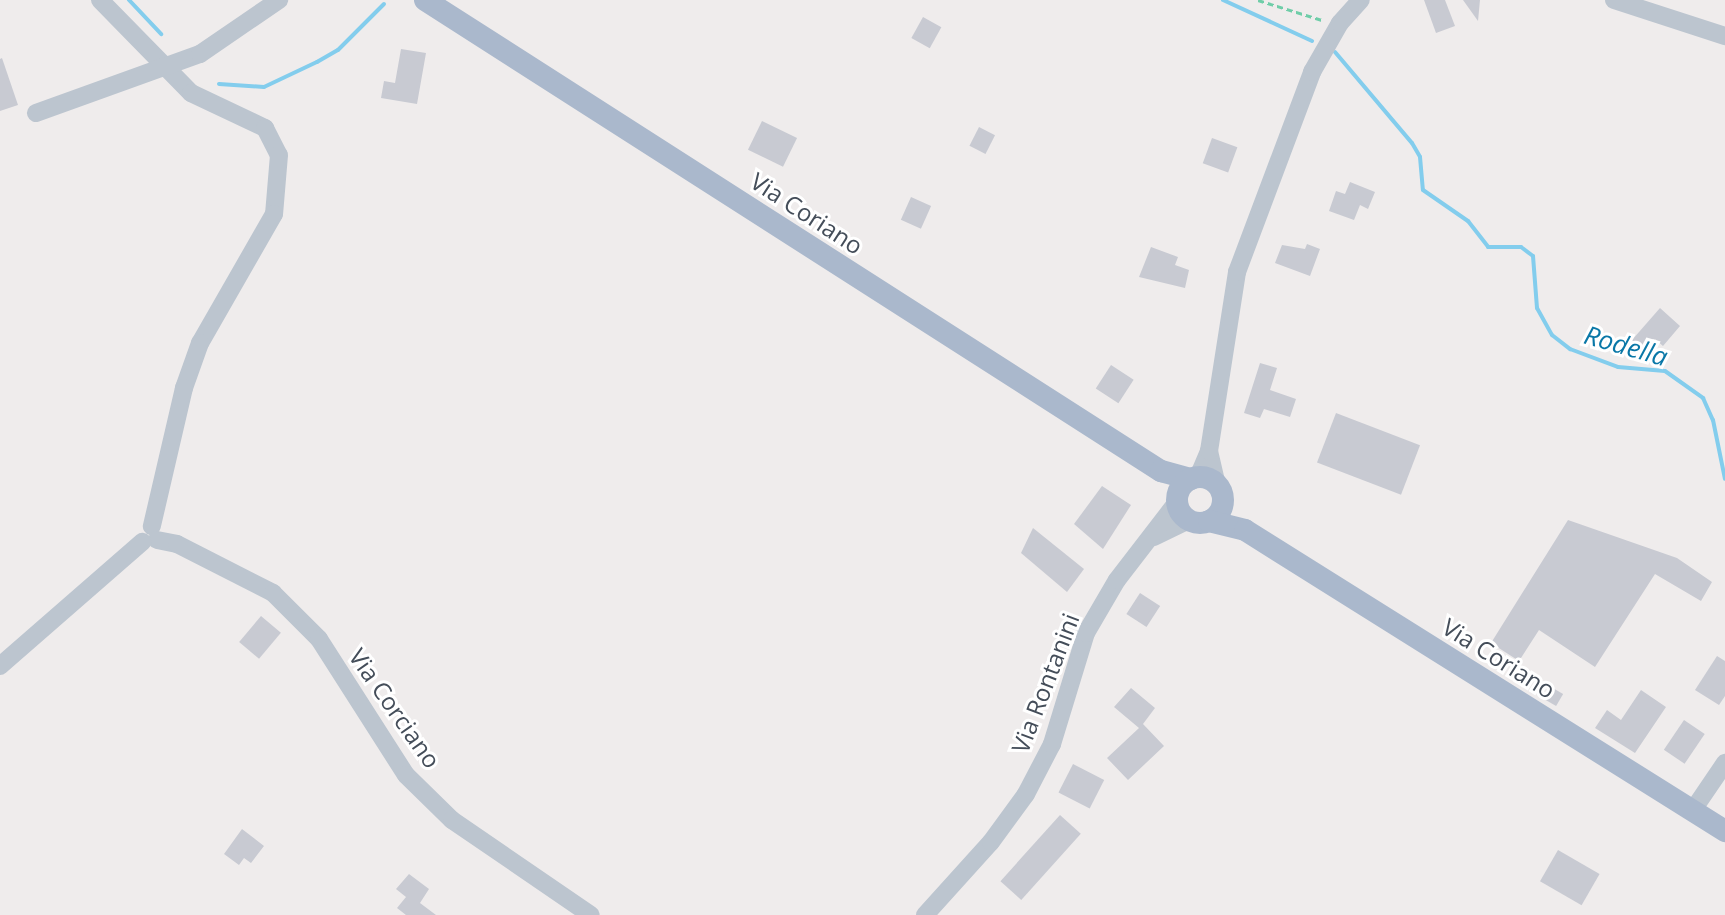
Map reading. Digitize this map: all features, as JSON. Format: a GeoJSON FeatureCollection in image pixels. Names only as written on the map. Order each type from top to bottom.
{"type":"FeatureCollection","features":[{"type":"Feature","properties":{"kind":"main road","name":"Via Coriano"},"geometry":{"type":"LineString","coordinates":[[425,0],[1161,471],[1245,530],[1725,831]]}},
{"type":"Feature","properties":{"kind":"street"},"geometry":{"type":"LineString","coordinates":[[0,666],[150,536],[184,388],[200,343],[274,214],[281,179],[279,155],[265,128],[191,93],[100,0]]}},
{"type":"Feature","properties":{"kind":"street"},"geometry":{"type":"LineString","coordinates":[[36,113],[166,69],[200,54],[279,0]]}},
{"type":"Feature","properties":{"kind":"street","name":"Via Rontanini"},"geometry":{"type":"LineString","coordinates":[[925,915],[991,842],[1026,794],[1052,744],[1086,633],[1117,580],[1147,540],[1198,497],[1209,451],[1237,272],[1312,72],[1342,20],[1361,0]]}},
{"type":"Feature","properties":{"kind":"street"},"geometry":{"type":"LineString","coordinates":[[1614,0],[1725,36]]}},
{"type":"Feature","properties":{"kind":"street","name":"Via Corciano"},"geometry":{"type":"LineString","coordinates":[[150,536],[177,544],[273,593],[319,639],[406,775],[452,820],[591,915]]}},
{"type":"Feature","properties":{"kind":"street"},"geometry":{"type":"LineString","coordinates":[[1693,810],[1725,763]]}},
{"type":"Feature","properties":{"kind":"path"},"geometry":{"type":"LineString","coordinates":[[1258,0],[1310,20],[1342,20]]}},
{"type":"Feature","properties":{"kind":"building"},"geometry":{"type":"Polygon","coordinates":[[[1424,0],[1445,0],[1455,26],[1436,33],[1424,0]]]}},
{"type":"Feature","properties":{"kind":"building"},"geometry":{"type":"Polygon","coordinates":[[[1463,0],[1480,0],[1478,21],[1463,0]]]}},
{"type":"Feature","properties":{"kind":"building"},"geometry":{"type":"Polygon","coordinates":[[[923,17],[941,27],[930,48],[911,38],[923,17]]]}},
{"type":"Feature","properties":{"kind":"building"},"geometry":{"type":"Polygon","coordinates":[[[401,49],[426,53],[417,104],[381,98],[384,81],[395,83],[401,49]]]}},
{"type":"Feature","properties":{"kind":"building"},"geometry":{"type":"Polygon","coordinates":[[[0,59],[18,105],[0,111],[0,59]]]}},
{"type":"Feature","properties":{"kind":"building"},"geometry":{"type":"Polygon","coordinates":[[[762,121],[797,138],[783,167],[748,150],[762,121]]]}},
{"type":"Feature","properties":{"kind":"building"},"geometry":{"type":"Polygon","coordinates":[[[979,127],[995,135],[986,154],[969,146],[979,127]]]}},
{"type":"Feature","properties":{"kind":"building"},"geometry":{"type":"Polygon","coordinates":[[[1212,138],[1237,147],[1228,173],[1203,163],[1212,138]]]}},
{"type":"Feature","properties":{"kind":"building"},"geometry":{"type":"Polygon","coordinates":[[[1350,182],[1375,192],[1368,209],[1360,205],[1354,220],[1329,211],[1336,191],[1345,194],[1350,182]]]}},
{"type":"Feature","properties":{"kind":"building"},"geometry":{"type":"Polygon","coordinates":[[[911,197],[931,206],[921,229],[901,220],[911,197]]]}},
{"type":"Feature","properties":{"kind":"building"},"geometry":{"type":"Polygon","coordinates":[[[1307,244],[1320,249],[1310,276],[1275,263],[1282,245],[1305,249],[1307,244]]]}},
{"type":"Feature","properties":{"kind":"building"},"geometry":{"type":"Polygon","coordinates":[[[1151,247],[1178,257],[1175,265],[1189,270],[1185,288],[1139,277],[1151,247]]]}},
{"type":"Feature","properties":{"kind":"building"},"geometry":{"type":"Polygon","coordinates":[[[1660,308],[1680,326],[1663,346],[1655,339],[1645,352],[1632,340],[1660,308]]]}},
{"type":"Feature","properties":{"kind":"building"},"geometry":{"type":"Polygon","coordinates":[[[1260,363],[1277,368],[1270,390],[1296,399],[1290,417],[1264,409],[1260,418],[1244,413],[1260,363]]]}},
{"type":"Feature","properties":{"kind":"building"},"geometry":{"type":"Polygon","coordinates":[[[1111,365],[1134,380],[1118,403],[1096,388],[1111,365]]]}},
{"type":"Feature","properties":{"kind":"building"},"geometry":{"type":"Polygon","coordinates":[[[1336,413],[1420,445],[1401,495],[1317,462],[1336,413]]]}},
{"type":"Feature","properties":{"kind":"building"},"geometry":{"type":"Polygon","coordinates":[[[1102,486],[1131,505],[1103,549],[1074,524],[1102,486]]]}},
{"type":"Feature","properties":{"kind":"building"},"geometry":{"type":"Polygon","coordinates":[[[1568,520],[1677,558],[1712,582],[1701,601],[1655,574],[1595,667],[1539,630],[1519,661],[1491,643],[1568,520]]]}},
{"type":"Feature","properties":{"kind":"building"},"geometry":{"type":"Polygon","coordinates":[[[1033,528],[1084,569],[1067,592],[1021,553],[1033,528]]]}},
{"type":"Feature","properties":{"kind":"building"},"geometry":{"type":"Polygon","coordinates":[[[1140,593],[1160,606],[1147,627],[1126,614],[1140,593]]]}},
{"type":"Feature","properties":{"kind":"building"},"geometry":{"type":"Polygon","coordinates":[[[261,616],[281,633],[259,659],[239,642],[261,616]]]}},
{"type":"Feature","properties":{"kind":"building"},"geometry":{"type":"Polygon","coordinates":[[[1717,656],[1725,661],[1725,696],[1719,705],[1695,690],[1717,656]]]}},
{"type":"Feature","properties":{"kind":"building"},"geometry":{"type":"Polygon","coordinates":[[[1551,687],[1563,694],[1556,706],[1544,699],[1551,687]]]}},
{"type":"Feature","properties":{"kind":"building"},"geometry":{"type":"Polygon","coordinates":[[[1131,688],[1155,708],[1143,724],[1164,746],[1128,780],[1107,758],[1139,728],[1114,707],[1131,688]]]}},
{"type":"Feature","properties":{"kind":"building"},"geometry":{"type":"Polygon","coordinates":[[[1641,690],[1666,707],[1635,753],[1595,728],[1607,710],[1621,720],[1641,690]]]}},
{"type":"Feature","properties":{"kind":"building"},"geometry":{"type":"Polygon","coordinates":[[[1684,720],[1705,734],[1685,764],[1664,750],[1684,720]]]}},
{"type":"Feature","properties":{"kind":"building"},"geometry":{"type":"Polygon","coordinates":[[[1073,764],[1104,780],[1090,808],[1058,793],[1073,764]]]}},
{"type":"Feature","properties":{"kind":"building"},"geometry":{"type":"Polygon","coordinates":[[[1060,815],[1081,834],[1021,900],[1000,881],[1060,815]]]}},
{"type":"Feature","properties":{"kind":"building"},"geometry":{"type":"Polygon","coordinates":[[[242,829],[264,846],[251,863],[244,858],[239,865],[224,854],[242,829]]]}},
{"type":"Feature","properties":{"kind":"building"},"geometry":{"type":"Polygon","coordinates":[[[1558,850],[1600,874],[1582,905],[1540,881],[1558,850]]]}},
{"type":"Feature","properties":{"kind":"building"},"geometry":{"type":"Polygon","coordinates":[[[409,874],[429,889],[420,903],[436,915],[406,915],[397,908],[406,897],[396,889],[409,874]]]}},
{"type":"Feature","properties":{"kind":"waterway","name":"Rodella"},"geometry":{"type":"LineString","coordinates":[[129,0],[161,34]]}},
{"type":"Feature","properties":{"kind":"waterway","name":"Rodella"},"geometry":{"type":"LineString","coordinates":[[1223,0],[1312,41]]}},
{"type":"Feature","properties":{"kind":"waterway","name":"Rodella"},"geometry":{"type":"LineString","coordinates":[[219,84],[264,87],[317,62],[338,50],[384,4]]}},
{"type":"Feature","properties":{"kind":"waterway","name":"Rodella"},"geometry":{"type":"LineString","coordinates":[[1335,52],[1412,143],[1420,157],[1423,190],[1468,221],[1488,247],[1521,247],[1533,256],[1537,308],[1552,335],[1570,349],[1618,367],[1665,371],[1703,398],[1713,420],[1725,479]]}}]}
